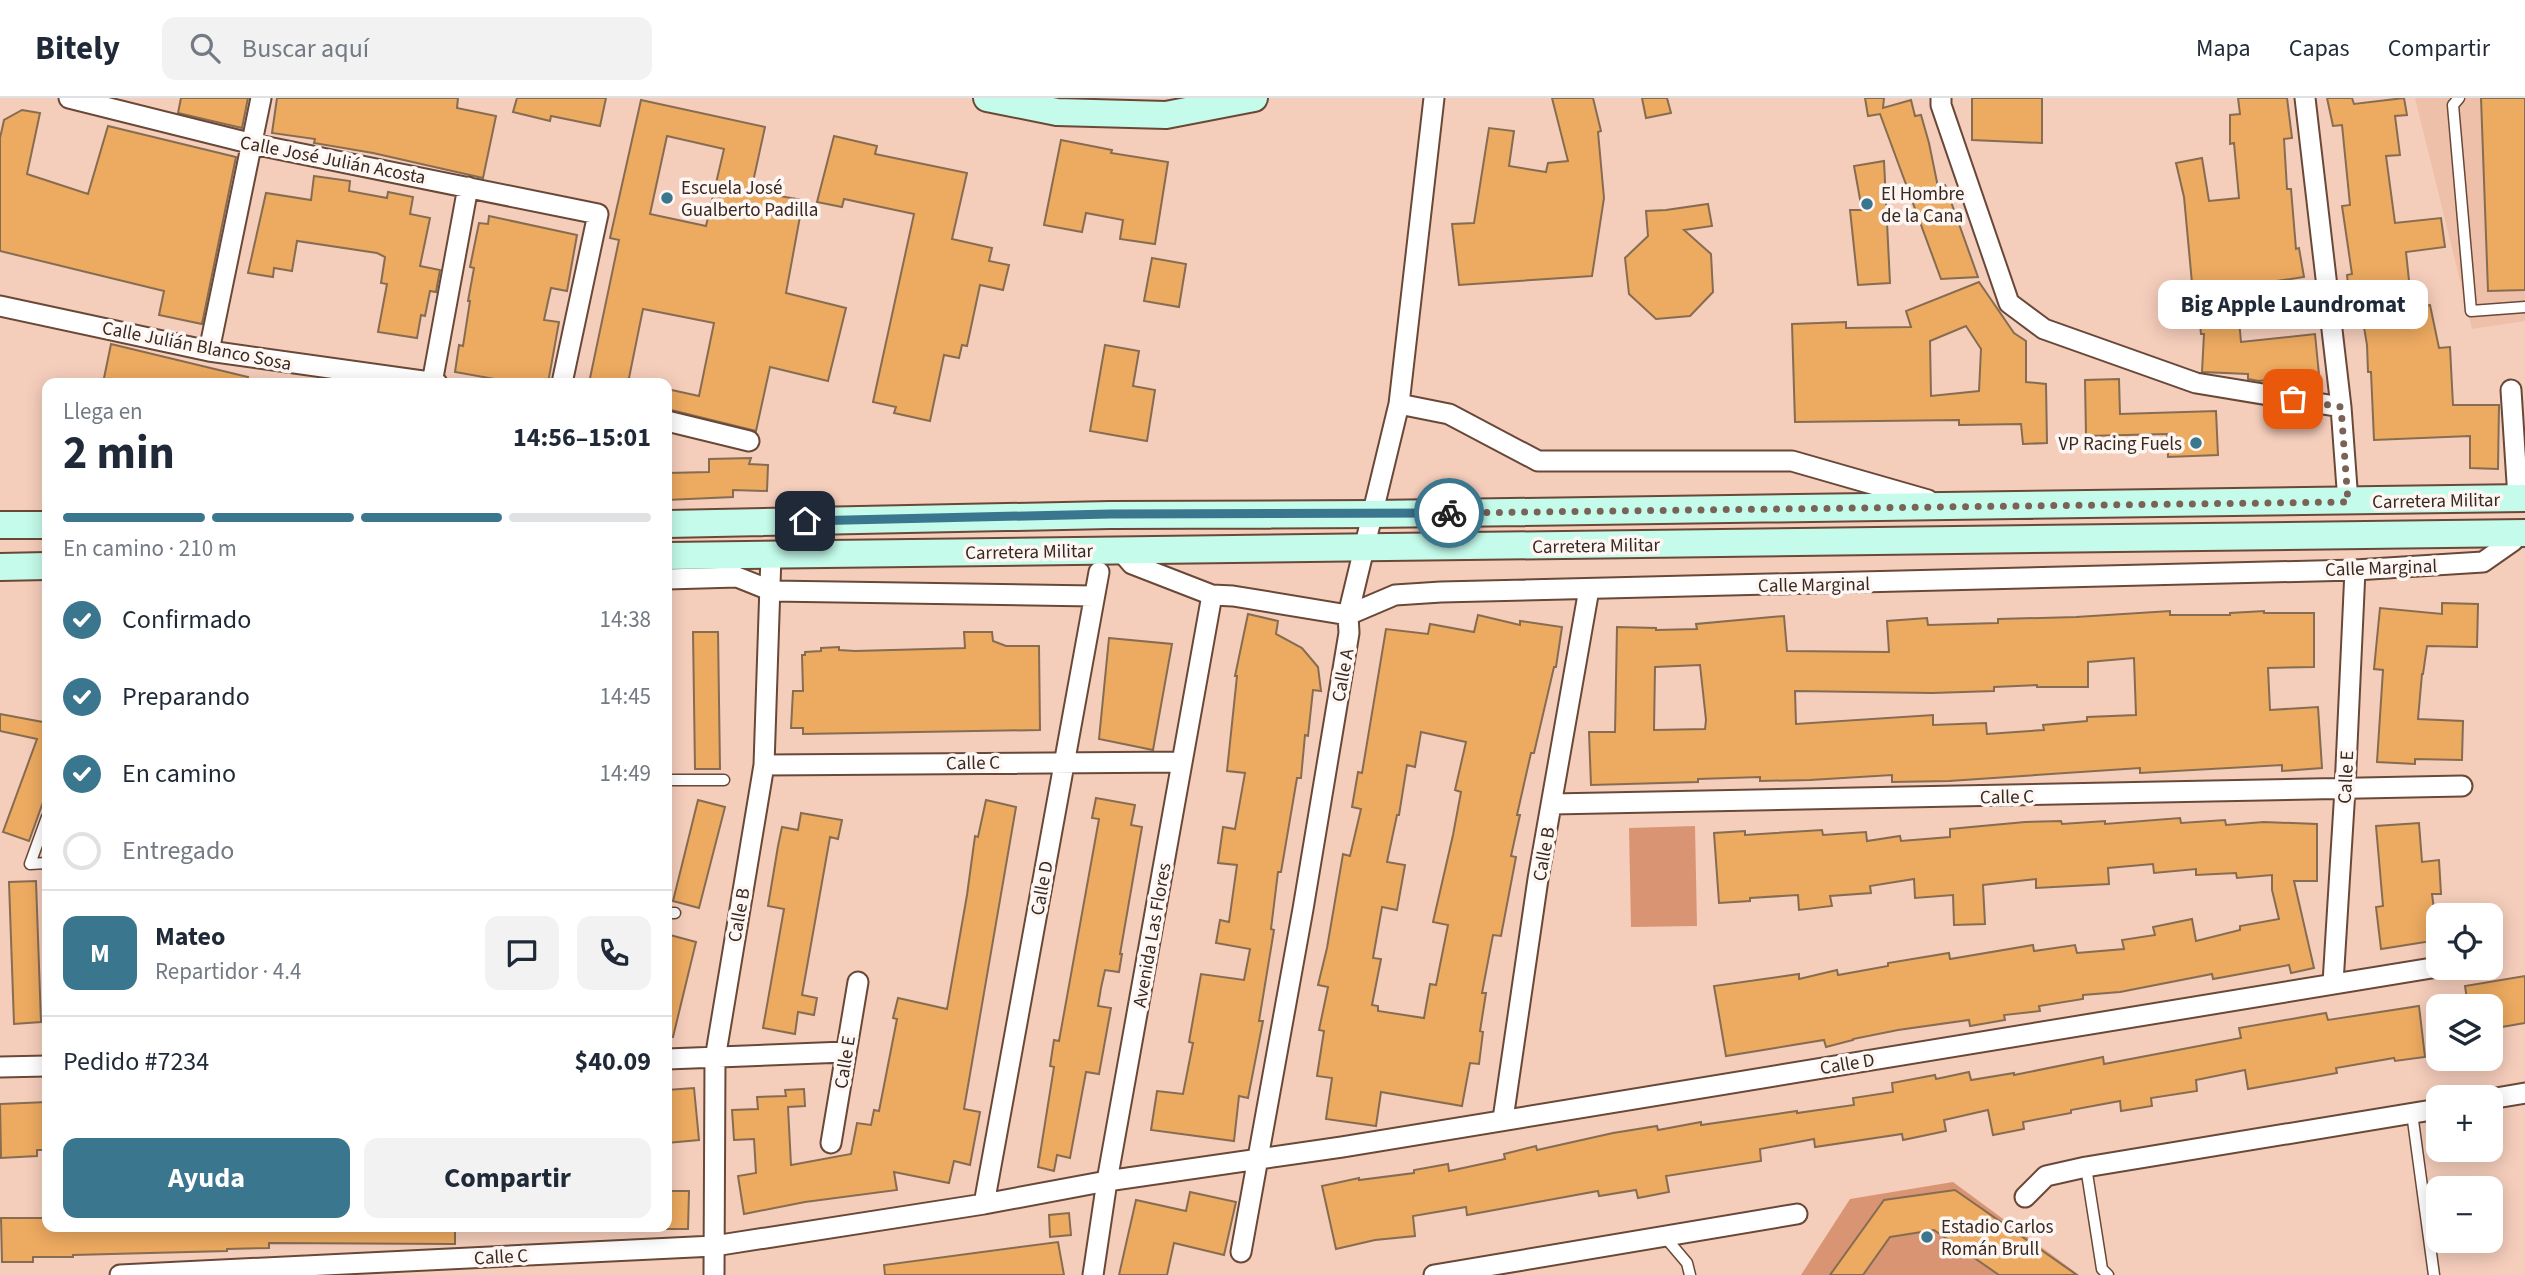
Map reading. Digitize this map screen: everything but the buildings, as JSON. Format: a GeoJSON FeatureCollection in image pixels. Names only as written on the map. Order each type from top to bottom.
{"type":"FeatureCollection","features":[{"type":"Feature","properties":{"kind":"main road"},"geometry":{"type":"LineString","coordinates":[[988,98],[1166,115],[1254,98]]}},
{"type":"Feature","properties":{"kind":"main road","name":"Carretera Militar"},"geometry":{"type":"LineString","coordinates":[[672,524],[1110,514],[1373,514],[2522,498]]}},
{"type":"Feature","properties":{"kind":"main road"},"geometry":{"type":"LineString","coordinates":[[0,525],[42,525]]}},
{"type":"Feature","properties":{"kind":"main road","name":"Carretera Militar"},"geometry":{"type":"LineString","coordinates":[[672,556],[2520,533]]}},
{"type":"Feature","properties":{"kind":"main road"},"geometry":{"type":"LineString","coordinates":[[0,567],[42,566]]}},
{"type":"Feature","properties":{"kind":"street","name":"Calle José Julián Acosta"},"geometry":{"type":"LineString","coordinates":[[69,98],[253,144],[598,214],[563,378]]}},
{"type":"Feature","properties":{"kind":"street"},"geometry":{"type":"LineString","coordinates":[[209,351],[261,98]]}},
{"type":"Feature","properties":{"kind":"street","name":"Calle A"},"geometry":{"type":"LineString","coordinates":[[1241,1252],[1303,909],[1349,633],[1348,615],[1399,404],[1434,98]]}},
{"type":"Feature","properties":{"kind":"street"},"geometry":{"type":"LineString","coordinates":[[1941,98],[1941,105],[2009,303],[2018,310],[2043,329],[2196,383],[2341,407]]}},
{"type":"Feature","properties":{"kind":"street"},"geometry":{"type":"LineString","coordinates":[[2305,98],[2341,407],[2348,502]]}},
{"type":"Feature","properties":{"kind":"street"},"geometry":{"type":"LineString","coordinates":[[435,378],[468,187]]}},
{"type":"Feature","properties":{"kind":"street","name":"Calle Julián Blanco Sosa"},"geometry":{"type":"LineString","coordinates":[[0,306],[209,351],[399,378]]}},
{"type":"Feature","properties":{"kind":"street"},"geometry":{"type":"LineString","coordinates":[[2511,390],[2522,498]]}},
{"type":"Feature","properties":{"kind":"street"},"geometry":{"type":"LineString","coordinates":[[1399,404],[1449,414],[1538,461],[1792,461],[1949,506]]}},
{"type":"Feature","properties":{"kind":"street"},"geometry":{"type":"LineString","coordinates":[[672,422],[749,441]]}},
{"type":"Feature","properties":{"kind":"street","name":"Calle Marginal"},"geometry":{"type":"LineString","coordinates":[[1348,615],[1395,595],[2355,570],[2483,562],[2520,533]]}},
{"type":"Feature","properties":{"kind":"street"},"geometry":{"type":"LineString","coordinates":[[1119,549],[1132,564],[1212,595],[1348,615]]}},
{"type":"Feature","properties":{"kind":"street","name":"Calle B"},"geometry":{"type":"LineString","coordinates":[[714,1275],[715,1059],[764,765],[772,591],[771,555]]}},
{"type":"Feature","properties":{"kind":"street","name":"Calle E"},"geometry":{"type":"LineString","coordinates":[[2333,983],[2355,570]]}},
{"type":"Feature","properties":{"kind":"street","name":"Calle D"},"geometry":{"type":"LineString","coordinates":[[1099,572],[984,1204],[1107,1181],[1257,1159],[2426,969]]}},
{"type":"Feature","properties":{"kind":"street"},"geometry":{"type":"LineString","coordinates":[[672,579],[737,578],[772,591],[1094,596]]}},
{"type":"Feature","properties":{"kind":"street","name":"Calle B"},"geometry":{"type":"LineString","coordinates":[[1503,1119],[1589,589]]}},
{"type":"Feature","properties":{"kind":"street","name":"Avenida Las Flores"},"geometry":{"type":"LineString","coordinates":[[1093,1275],[1107,1181],[1212,595]]}},
{"type":"Feature","properties":{"kind":"street","name":"Calle C"},"geometry":{"type":"LineString","coordinates":[[764,765],[1182,762]]}},
{"type":"Feature","properties":{"kind":"street","name":"Calle C"},"geometry":{"type":"LineString","coordinates":[[1552,804],[2462,786]]}},
{"type":"Feature","properties":{"kind":"street","name":"Calle E"},"geometry":{"type":"LineString","coordinates":[[831,1143],[858,982]]}},
{"type":"Feature","properties":{"kind":"street"},"geometry":{"type":"LineString","coordinates":[[672,1059],[845,1052]]}},
{"type":"Feature","properties":{"kind":"street"},"geometry":{"type":"LineString","coordinates":[[0,1067],[42,1066]]}},
{"type":"Feature","properties":{"kind":"street"},"geometry":{"type":"LineString","coordinates":[[2503,1097],[2525,1093]]}},
{"type":"Feature","properties":{"kind":"street"},"geometry":{"type":"LineString","coordinates":[[2025,1197],[2046,1176],[2086,1167],[2426,1110]]}},
{"type":"Feature","properties":{"kind":"street","name":"Calle C"},"geometry":{"type":"LineString","coordinates":[[120,1275],[714,1245],[984,1204]]}},
{"type":"Feature","properties":{"kind":"street"},"geometry":{"type":"LineString","coordinates":[[1434,1275],[1797,1214]]}},
{"type":"Feature","properties":{"kind":"lane"},"geometry":{"type":"LineString","coordinates":[[2459,98],[2453,105],[2471,311],[2525,307]]}},
{"type":"Feature","properties":{"kind":"lane"},"geometry":{"type":"LineString","coordinates":[[672,780],[724,779]]}},
{"type":"Feature","properties":{"kind":"lane"},"geometry":{"type":"LineString","coordinates":[[42,831],[30,864],[42,863]]}},
{"type":"Feature","properties":{"kind":"lane"},"geometry":{"type":"LineString","coordinates":[[2412,1113],[2434,1275]]}},
{"type":"Feature","properties":{"kind":"lane"},"geometry":{"type":"LineString","coordinates":[[2086,1167],[2102,1269],[2108,1275]]}},
{"type":"Feature","properties":{"kind":"lane"},"geometry":{"type":"LineString","coordinates":[[1665,1236],[1687,1263],[1690,1275]]}},
{"type":"Feature","properties":{"kind":"shaded area"},"geometry":{"type":"Polygon","coordinates":[[[2415,98],[2525,98],[2525,321],[2472,329],[2415,98]]]}},
{"type":"Feature","properties":{"kind":"shaded area"},"geometry":{"type":"Polygon","coordinates":[[[1695,826],[1697,926],[1631,927],[1629,828],[1695,826]]]}},
{"type":"Feature","properties":{"kind":"shaded area","name":"Estadio Carlos Román Brull"},"geometry":{"type":"Polygon","coordinates":[[[1953,1182],[2079,1275],[1801,1275],[1850,1199],[1953,1182]]]}},
{"type":"Feature","properties":{"kind":"way so far"},"geometry":{"type":"LineString","coordinates":[[1449,513],[2348,502],[2341,407],[2293,399]]}},
{"type":"Feature","properties":{"kind":"place","name":"Escuela José Gualberto Padilla"},"geometry":{"type":"Point","coordinates":[667,198]}},
{"type":"Feature","properties":{"kind":"place","name":"El Hombre de la Cana"},"geometry":{"type":"Point","coordinates":[1867,204]}},
{"type":"Feature","properties":{"kind":"place","name":"Big Apple Laundromat"},"geometry":{"type":"Point","coordinates":[2293,399]}},
{"type":"Feature","properties":{"kind":"place","name":"VP Racing Fuels"},"geometry":{"type":"Point","coordinates":[2196,443]}},
{"type":"Feature","properties":{"kind":"place","name":"Estadio Carlos Román Brull"},"geometry":{"type":"Point","coordinates":[1927,1237]}},
{"type":"Feature","properties":{"kind":"route"},"geometry":{"type":"LineString","coordinates":[[805,521],[1110,514],[1449,513]]}}]}
